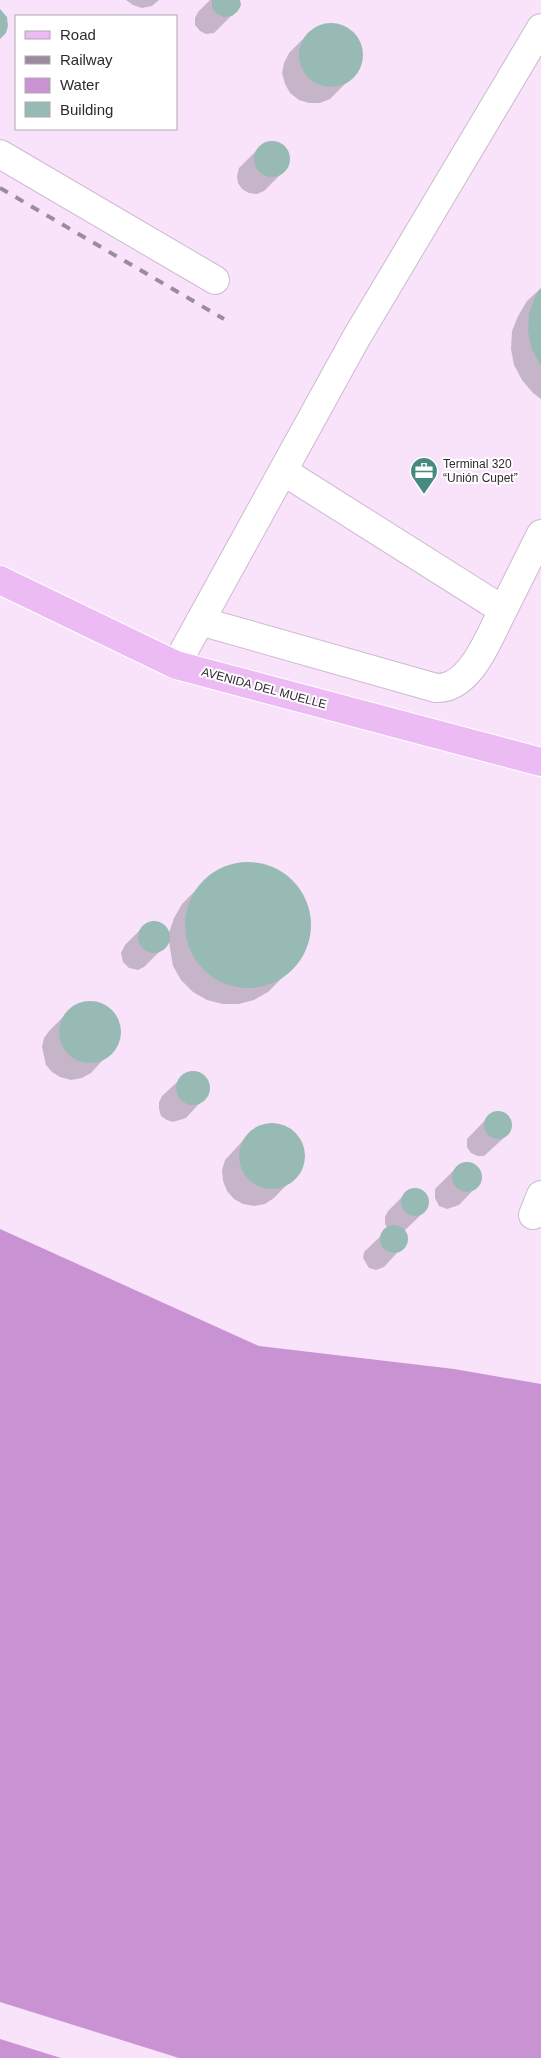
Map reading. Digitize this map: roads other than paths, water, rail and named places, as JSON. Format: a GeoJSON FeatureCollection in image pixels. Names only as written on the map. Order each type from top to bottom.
{"type":"FeatureCollection","features":[{"type":"Feature","properties":{"kind":"main road","name":"AVENIDA DEL MUELLE"},"geometry":{"type":"LineString","coordinates":[[0,580],[176,664],[541,762]]}},
{"type":"Feature","properties":{"kind":"lane"},"geometry":{"type":"LineString","coordinates":[[176,664],[355,340],[541,28]]}},
{"type":"Feature","properties":{"kind":"lane"},"geometry":{"type":"LineString","coordinates":[[0,154],[215,280]]}},
{"type":"Feature","properties":{"kind":"lane"},"geometry":{"type":"LineString","coordinates":[[283,471],[503,610]]}},
{"type":"Feature","properties":{"kind":"lane"},"geometry":{"type":"LineString","coordinates":[[200,621],[436,688],[450,686],[464,676],[473,666],[541,534]]}},
{"type":"Feature","properties":{"kind":"water"},"geometry":{"type":"Polygon","coordinates":[[[0,1229],[259,1346],[454,1369],[541,1384],[541,2058],[0,2058],[0,1229]]]}},
{"type":"Feature","properties":{"kind":"railway"},"geometry":{"type":"LineString","coordinates":[[0,188],[224,319]]}},
{"type":"Feature","properties":{"kind":"place","name":"Terminal 320 “Unión Cupet”"},"geometry":{"type":"Point","coordinates":[424,495]}}]}
